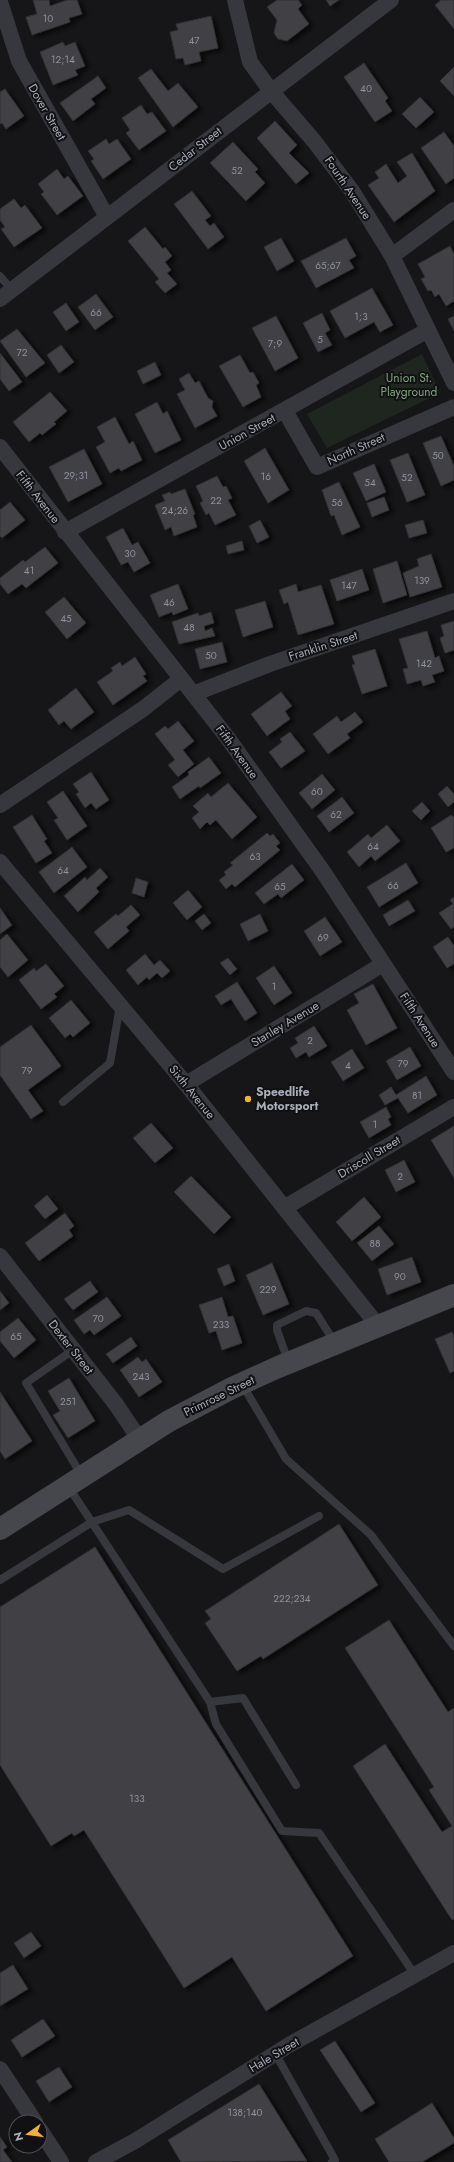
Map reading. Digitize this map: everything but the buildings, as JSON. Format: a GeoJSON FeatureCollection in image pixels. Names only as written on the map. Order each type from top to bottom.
{"type":"FeatureCollection","features":[{"type":"Feature","properties":{"kind":"main road","name":"Primrose Street"},"geometry":{"type":"LineString","coordinates":[[0,1528],[169,1421],[241,1384],[454,1295]]}},
{"type":"Feature","properties":{"kind":"street","name":"Fourth Avenue"},"geometry":{"type":"LineString","coordinates":[[235,0],[250,62],[271,91],[314,141],[352,191],[392,256],[454,384]]}},
{"type":"Feature","properties":{"kind":"street","name":"Cedar Street"},"geometry":{"type":"LineString","coordinates":[[6,295],[391,0]]}},
{"type":"Feature","properties":{"kind":"street","name":"Dover Street"},"geometry":{"type":"LineString","coordinates":[[0,2],[19,61],[107,217]]}},
{"type":"Feature","properties":{"kind":"street"},"geometry":{"type":"LineString","coordinates":[[392,256],[454,210]]}},
{"type":"Feature","properties":{"kind":"street","name":"Union Street"},"geometry":{"type":"LineString","coordinates":[[65,532],[285,411],[428,330]]}},
{"type":"Feature","properties":{"kind":"street","name":"North Street"},"geometry":{"type":"LineString","coordinates":[[285,411],[317,466],[454,407]]}},
{"type":"Feature","properties":{"kind":"street","name":"Fifth Avenue"},"geometry":{"type":"LineString","coordinates":[[0,447],[65,532],[227,737],[324,872],[454,1072]]}},
{"type":"Feature","properties":{"kind":"street","name":"Franklin Street"},"geometry":{"type":"LineString","coordinates":[[193,694],[270,664],[454,601]]}},
{"type":"Feature","properties":{"kind":"street"},"geometry":{"type":"LineString","coordinates":[[0,805],[143,709],[181,679]]}},
{"type":"Feature","properties":{"kind":"street","name":"Sixth Avenue"},"geometry":{"type":"LineString","coordinates":[[0,862],[186,1084],[379,1327]]}},
{"type":"Feature","properties":{"kind":"street","name":"Stanley Avenue"},"geometry":{"type":"LineString","coordinates":[[186,1084],[384,964]]}},
{"type":"Feature","properties":{"kind":"street","name":"Driscoll Street"},"geometry":{"type":"LineString","coordinates":[[284,1208],[454,1107]]}},
{"type":"Feature","properties":{"kind":"street","name":"Dexter Street"},"geometry":{"type":"LineString","coordinates":[[0,1256],[115,1403],[140,1440]]}},
{"type":"Feature","properties":{"kind":"street","name":"Hale Street"},"geometry":{"type":"LineString","coordinates":[[96,2162],[135,2141],[275,2053],[454,1953]]}},
{"type":"Feature","properties":{"kind":"street"},"geometry":{"type":"LineString","coordinates":[[0,2070],[30,2114]]}},
{"type":"Feature","properties":{"kind":"street"},"geometry":{"type":"LineString","coordinates":[[48,2142],[61,2162]]}},
{"type":"Feature","properties":{"kind":"lane"},"geometry":{"type":"LineString","coordinates":[[0,276],[6,295]]}},
{"type":"Feature","properties":{"kind":"lane"},"geometry":{"type":"LineString","coordinates":[[63,1102],[110,1063],[120,1005]]}},
{"type":"Feature","properties":{"kind":"lane"},"geometry":{"type":"LineString","coordinates":[[289,1363],[277,1330],[277,1325],[306,1311],[316,1313],[335,1344]]}},
{"type":"Feature","properties":{"kind":"lane"},"geometry":{"type":"LineString","coordinates":[[73,1350],[26,1383],[75,1481],[92,1522],[210,1702],[216,1724],[282,1831],[319,1833],[415,1975]]}},
{"type":"Feature","properties":{"kind":"lane"},"geometry":{"type":"LineString","coordinates":[[241,1384],[286,1459],[371,1535],[454,1646]]}},
{"type":"Feature","properties":{"kind":"lane"},"geometry":{"type":"LineString","coordinates":[[0,1580],[92,1522],[129,1510],[224,1569],[319,1516]]}},
{"type":"Feature","properties":{"kind":"lane"},"geometry":{"type":"LineString","coordinates":[[210,1702],[243,1698],[296,1785]]}},
{"type":"Feature","properties":{"kind":"lane"},"geometry":{"type":"LineString","coordinates":[[275,2053],[335,2160],[332,2162]]}},
{"type":"Feature","properties":{"kind":"green space","name":"Union St. Playground"},"geometry":{"type":"Polygon","coordinates":[[[422,354],[440,393],[327,448],[307,414],[422,354]]]}},
{"type":"Feature","properties":{"kind":"place","name":"Speedlife Motorsport"},"geometry":{"type":"Point","coordinates":[248,1099]}}]}
